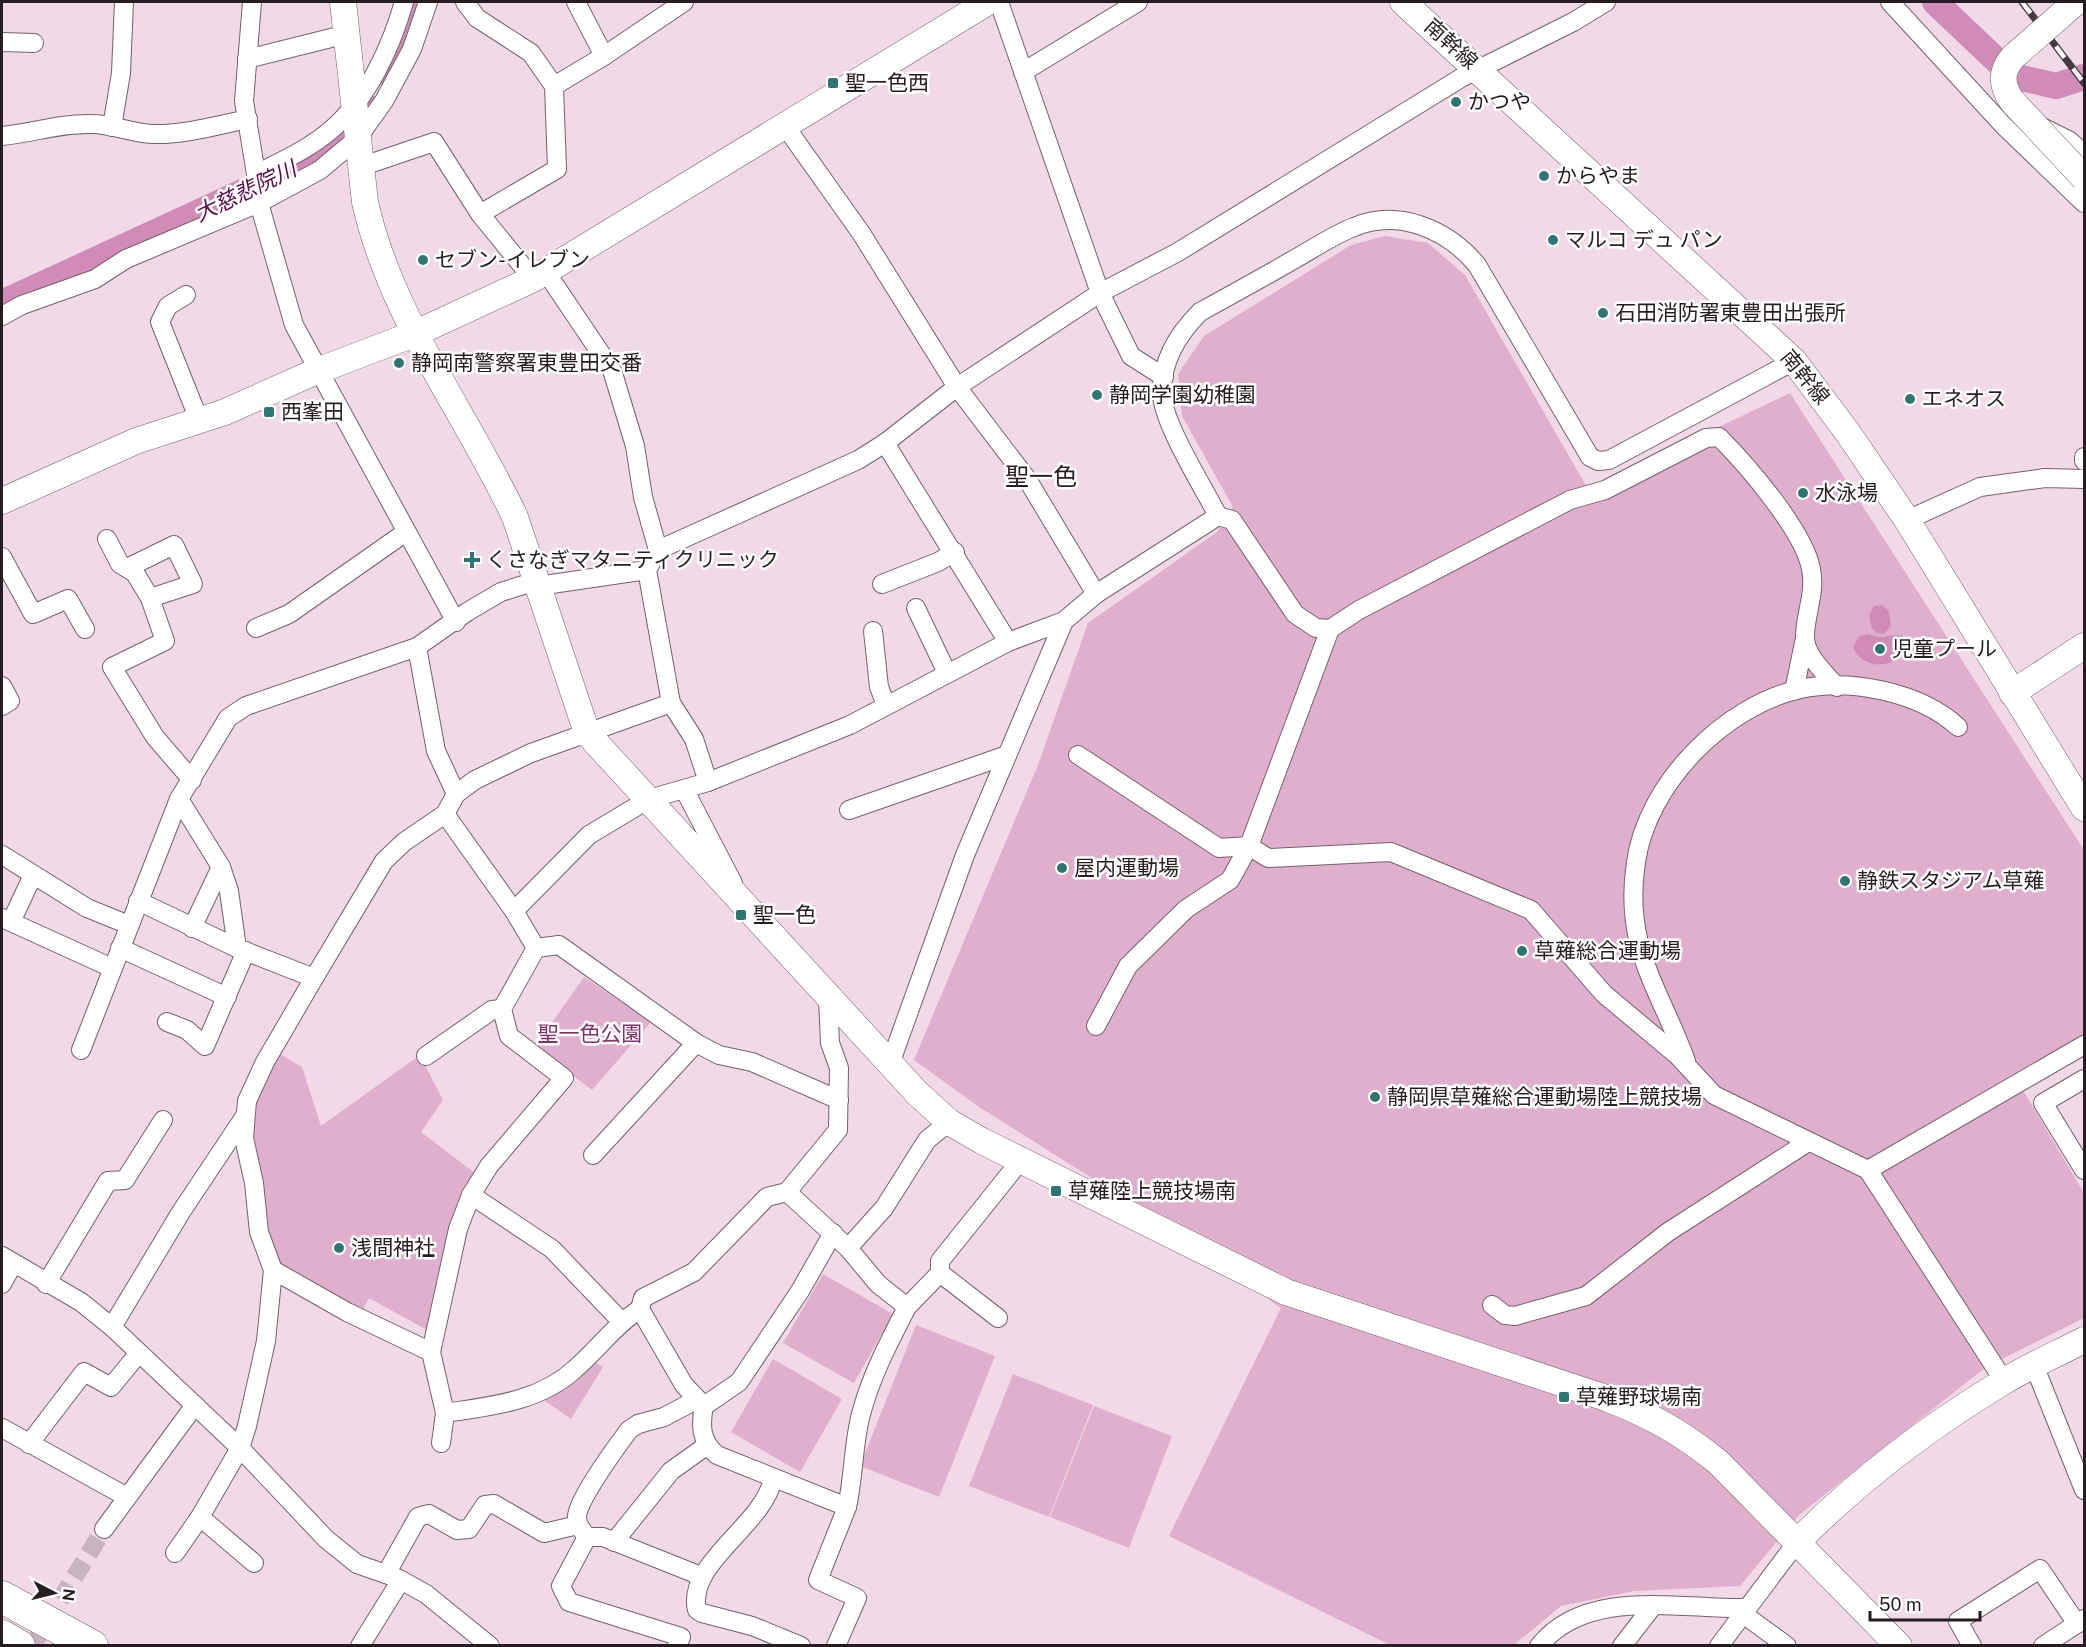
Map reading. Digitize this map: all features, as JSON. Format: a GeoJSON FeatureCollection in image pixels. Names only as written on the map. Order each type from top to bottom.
{"type":"FeatureCollection","features":[{"type":"Feature","properties":{"kind":"highway"},"geometry":{"type":"LineString","coordinates":[[2,1597],[92,1646]]}},
{"type":"Feature","properties":{"kind":"highway"},"geometry":{"type":"LineString","coordinates":[[2,1636],[19,1646]]}},
{"type":"Feature","properties":{"kind":"street"},"geometry":{"type":"LineString","coordinates":[[112,127],[122,73],[124,2]]}},
{"type":"Feature","properties":{"kind":"street"},"geometry":{"type":"LineString","coordinates":[[252,2],[244,100],[260,203],[294,325],[317,371],[456,622]]}},
{"type":"Feature","properties":{"kind":"street"},"geometry":{"type":"LineString","coordinates":[[343,2],[360,168],[371,230],[414,334],[515,517],[587,733],[828,999],[949,1122],[1021,1160],[1286,1292],[1606,1398],[1650,1415],[1685,1436],[1718,1462],[1899,1646]]}},
{"type":"Feature","properties":{"kind":"street"},"geometry":{"type":"LineString","coordinates":[[256,174],[306,148],[333,128],[354,104],[394,39],[404,2]]}},
{"type":"Feature","properties":{"kind":"street"},"geometry":{"type":"LineString","coordinates":[[2,316],[22,305],[95,279],[126,259],[260,203],[320,170],[357,139],[384,101],[412,49],[428,2]]}},
{"type":"Feature","properties":{"kind":"street"},"geometry":{"type":"LineString","coordinates":[[465,2],[477,18],[531,53],[554,86],[557,169],[480,214]]}},
{"type":"Feature","properties":{"kind":"street"},"geometry":{"type":"LineString","coordinates":[[576,2],[604,56]]}},
{"type":"Feature","properties":{"kind":"street"},"geometry":{"type":"LineString","coordinates":[[554,86],[604,56],[684,2]]}},
{"type":"Feature","properties":{"kind":"street"},"geometry":{"type":"LineString","coordinates":[[2,501],[135,441],[225,412],[317,371],[414,334],[540,276],[987,2]]}},
{"type":"Feature","properties":{"kind":"street"},"geometry":{"type":"LineString","coordinates":[[999,2],[1100,293],[1131,356],[1164,377]]}},
{"type":"Feature","properties":{"kind":"street"},"geometry":{"type":"LineString","coordinates":[[1023,72],[1138,2]]}},
{"type":"Feature","properties":{"kind":"street","name":"南幹線"},"geometry":{"type":"LineString","coordinates":[[1403,2],[1479,69],[1794,361],[1848,432],[1907,520],[2085,808]]}},
{"type":"Feature","properties":{"kind":"street"},"geometry":{"type":"LineString","coordinates":[[708,782],[694,739],[671,703],[647,570],[658,550],[858,460],[885,443],[957,387],[1100,293],[1178,252],[1461,78],[1606,2]]}},
{"type":"Feature","properties":{"kind":"street"},"geometry":{"type":"LineString","coordinates":[[1890,2],[1971,91],[2031,152],[2085,202]]}},
{"type":"Feature","properties":{"kind":"street"},"geometry":{"type":"LineString","coordinates":[[2076,2],[2013,57],[2005,66],[2003,78],[2004,89],[2012,101],[2085,177]]}},
{"type":"Feature","properties":{"kind":"street"},"geometry":{"type":"LineString","coordinates":[[247,59],[347,34]]}},
{"type":"Feature","properties":{"kind":"street"},"geometry":{"type":"LineString","coordinates":[[2,42],[34,43]]}},
{"type":"Feature","properties":{"kind":"street"},"geometry":{"type":"LineString","coordinates":[[1971,91],[2070,141],[2085,154]]}},
{"type":"Feature","properties":{"kind":"street"},"geometry":{"type":"LineString","coordinates":[[2,136],[34,133],[45,127],[94,124],[155,135],[184,132],[248,118]]}},
{"type":"Feature","properties":{"kind":"street"},"geometry":{"type":"LineString","coordinates":[[784,126],[861,233],[957,387],[1027,479],[1096,594]]}},
{"type":"Feature","properties":{"kind":"street"},"geometry":{"type":"LineString","coordinates":[[2031,152],[2026,140],[2030,132],[2049,130]]}},
{"type":"Feature","properties":{"kind":"street"},"geometry":{"type":"LineString","coordinates":[[360,168],[434,142],[480,214],[540,276],[612,370],[635,446],[643,497],[658,550]]}},
{"type":"Feature","properties":{"kind":"street"},"geometry":{"type":"LineString","coordinates":[[1330,629],[1316,628],[1294,614],[1232,520],[1218,516],[1167,416],[1162,395],[1170,353],[1184,328],[1200,312],[1355,226],[1384,221],[1413,222],[1440,231],[1463,248],[1477,265],[1590,457],[1598,461],[1609,460],[1794,361]]}},
{"type":"Feature","properties":{"kind":"street"},"geometry":{"type":"LineString","coordinates":[[186,295],[168,306],[160,321],[199,420]]}},
{"type":"Feature","properties":{"kind":"street"},"geometry":{"type":"LineString","coordinates":[[1096,1026],[1128,966],[1185,909],[1230,880],[1249,846],[1330,629],[1359,610],[1570,500],[1605,490],[1706,438],[1719,437],[1765,491],[1807,555],[1811,568],[1813,599],[1794,691]]}},
{"type":"Feature","properties":{"kind":"street"},"geometry":{"type":"LineString","coordinates":[[885,443],[955,552],[1008,642]]}},
{"type":"Feature","properties":{"kind":"street"},"geometry":{"type":"LineString","coordinates":[[1907,520],[1980,487],[2045,478],[2085,479]]}},
{"type":"Feature","properties":{"kind":"street"},"geometry":{"type":"LineString","coordinates":[[514,911],[589,835],[649,799],[708,782],[850,725],[1008,642],[1064,621],[1096,594],[1218,516]]}},
{"type":"Feature","properties":{"kind":"street"},"geometry":{"type":"LineString","coordinates":[[256,628],[289,614],[406,532]]}},
{"type":"Feature","properties":{"kind":"street"},"geometry":{"type":"LineString","coordinates":[[107,539],[120,564],[135,573],[150,598],[165,641],[112,667],[155,737],[192,780]]}},
{"type":"Feature","properties":{"kind":"street"},"geometry":{"type":"LineString","coordinates":[[127,568],[174,545],[193,584],[150,598]]}},
{"type":"Feature","properties":{"kind":"street"},"geometry":{"type":"LineString","coordinates":[[882,584],[938,562],[955,552]]}},
{"type":"Feature","properties":{"kind":"street"},"geometry":{"type":"LineString","coordinates":[[2,557],[33,614],[68,599],[85,629]]}},
{"type":"Feature","properties":{"kind":"street"},"geometry":{"type":"LineString","coordinates":[[81,1050],[179,799],[228,718],[246,706],[417,647],[456,622],[467,612],[501,592],[537,583],[647,570]]}},
{"type":"Feature","properties":{"kind":"street"},"geometry":{"type":"LineString","coordinates":[[916,608],[947,673]]}},
{"type":"Feature","properties":{"kind":"street"},"geometry":{"type":"LineString","coordinates":[[890,1064],[965,855],[1064,621]]}},
{"type":"Feature","properties":{"kind":"street"},"geometry":{"type":"LineString","coordinates":[[873,631],[879,687],[886,705]]}},
{"type":"Feature","properties":{"kind":"street"},"geometry":{"type":"LineString","coordinates":[[1805,638],[1813,659],[1837,687]]}},
{"type":"Feature","properties":{"kind":"street"},"geometry":{"type":"LineString","coordinates":[[2012,693],[2085,646]]}},
{"type":"Feature","properties":{"kind":"street"},"geometry":{"type":"LineString","coordinates":[[417,647],[436,751],[456,794]]}},
{"type":"Feature","properties":{"kind":"street"},"geometry":{"type":"LineString","coordinates":[[2,686],[10,700],[2,706]]}},
{"type":"Feature","properties":{"kind":"street"},"geometry":{"type":"LineString","coordinates":[[1688,1066],[1646,970],[1637,940],[1633,886],[1636,859],[1642,836],[1652,810],[1668,784],[1708,738],[1730,720],[1794,691],[1837,687],[1882,690],[1906,697],[1939,712],[1958,727]]}},
{"type":"Feature","properties":{"kind":"street"},"geometry":{"type":"LineString","coordinates":[[175,1553],[200,1517],[240,1448],[266,1341],[273,1270],[259,1232],[254,1183],[244,1138],[244,1116],[247,1101],[265,1062],[314,978],[384,861],[404,842],[445,813],[456,794],[475,780],[510,762],[671,703]]}},
{"type":"Feature","properties":{"kind":"street"},"geometry":{"type":"LineString","coordinates":[[849,810],[1007,755]]}},
{"type":"Feature","properties":{"kind":"street"},"geometry":{"type":"LineString","coordinates":[[1078,755],[1219,848],[1249,846],[1268,858],[1391,852],[1531,910],[1604,994],[1688,1066],[1714,1095],[1868,1170],[2004,1381]]}},
{"type":"Feature","properties":{"kind":"street"},"geometry":{"type":"LineString","coordinates":[[684,789],[732,880],[735,894]]}},
{"type":"Feature","properties":{"kind":"street"},"geometry":{"type":"LineString","coordinates":[[167,1022],[187,1030],[205,1046],[227,997],[242,949],[221,867],[179,799]]}},
{"type":"Feature","properties":{"kind":"street"},"geometry":{"type":"LineString","coordinates":[[445,813],[514,911],[536,948]]}},
{"type":"Feature","properties":{"kind":"street"},"geometry":{"type":"LineString","coordinates":[[2,855],[87,908],[129,925]]}},
{"type":"Feature","properties":{"kind":"street"},"geometry":{"type":"LineString","coordinates":[[192,928],[221,867]]}},
{"type":"Feature","properties":{"kind":"street"},"geometry":{"type":"LineString","coordinates":[[33,875],[6,920],[112,968]]}},
{"type":"Feature","properties":{"kind":"street"},"geometry":{"type":"LineString","coordinates":[[138,901],[192,928],[314,978]]}},
{"type":"Feature","properties":{"kind":"street"},"geometry":{"type":"LineString","coordinates":[[536,948],[559,945],[696,1043],[719,1056],[752,1062],[839,1100]]}},
{"type":"Feature","properties":{"kind":"street"},"geometry":{"type":"LineString","coordinates":[[120,948],[227,997]]}},
{"type":"Feature","properties":{"kind":"street"},"geometry":{"type":"LineString","coordinates":[[441,1443],[445,1413],[431,1352],[458,1229],[471,1195],[489,1166],[564,1078],[509,1035],[502,1009],[536,948]]}},
{"type":"Feature","properties":{"kind":"street"},"geometry":{"type":"LineString","coordinates":[[445,1413],[514,1402],[545,1390],[573,1371],[621,1321],[640,1309],[643,1298],[694,1272],[767,1197],[787,1192],[838,1130],[839,1068],[830,1043],[828,999]]}},
{"type":"Feature","properties":{"kind":"street"},"geometry":{"type":"LineString","coordinates":[[426,1056],[492,1010],[502,1009]]}},
{"type":"Feature","properties":{"kind":"street"},"geometry":{"type":"LineString","coordinates":[[593,1155],[696,1043]]}},
{"type":"Feature","properties":{"kind":"street"},"geometry":{"type":"LineString","coordinates":[[1868,1170],[2085,1045]]}},
{"type":"Feature","properties":{"kind":"street"},"geometry":{"type":"LineString","coordinates":[[2085,1079],[2043,1103],[2085,1170]]}},
{"type":"Feature","properties":{"kind":"street"},"geometry":{"type":"LineString","coordinates":[[112,1327],[181,1212],[244,1116]]}},
{"type":"Feature","properties":{"kind":"street"},"geometry":{"type":"LineString","coordinates":[[46,1284],[108,1181],[125,1179],[164,1120]]}},
{"type":"Feature","properties":{"kind":"street"},"geometry":{"type":"LineString","coordinates":[[848,1248],[884,1208],[927,1140],[949,1122]]}},
{"type":"Feature","properties":{"kind":"street"},"geometry":{"type":"LineString","coordinates":[[1492,1305],[1505,1315],[1515,1316],[1586,1296],[1668,1232],[1808,1142]]}},
{"type":"Feature","properties":{"kind":"street"},"geometry":{"type":"LineString","coordinates":[[836,1646],[857,1598],[818,1580],[847,1507],[854,1477],[860,1417],[873,1374],[907,1307],[940,1273],[940,1261],[1021,1160]]}},
{"type":"Feature","properties":{"kind":"street"},"geometry":{"type":"LineString","coordinates":[[787,1192],[848,1248],[878,1284],[907,1307]]}},
{"type":"Feature","properties":{"kind":"street"},"geometry":{"type":"LineString","coordinates":[[471,1195],[552,1249],[621,1321]]}},
{"type":"Feature","properties":{"kind":"street"},"geometry":{"type":"LineString","coordinates":[[676,1646],[681,1637],[569,1602],[561,1586],[583,1531],[577,1517],[583,1501],[628,1430],[638,1424],[700,1403],[739,1382],[801,1291],[832,1233]]}},
{"type":"Feature","properties":{"kind":"street"},"geometry":{"type":"LineString","coordinates":[[2,1284],[7,1260],[81,1302],[112,1327],[240,1448],[326,1539],[357,1564],[393,1577],[426,1593],[490,1646]]}},
{"type":"Feature","properties":{"kind":"street"},"geometry":{"type":"LineString","coordinates":[[273,1270],[347,1312],[431,1352]]}},
{"type":"Feature","properties":{"kind":"street"},"geometry":{"type":"LineString","coordinates":[[940,1273],[998,1318]]}},
{"type":"Feature","properties":{"kind":"street"},"geometry":{"type":"LineString","coordinates":[[640,1309],[684,1385],[700,1403],[706,1446],[717,1455],[847,1507]]}},
{"type":"Feature","properties":{"kind":"street"},"geometry":{"type":"LineString","coordinates":[[1719,1646],[1797,1542],[1832,1507],[1909,1443],[2004,1381],[2085,1340]]}},
{"type":"Feature","properties":{"kind":"street"},"geometry":{"type":"LineString","coordinates":[[29,1444],[84,1372],[111,1387],[138,1354]]}},
{"type":"Feature","properties":{"kind":"street"},"geometry":{"type":"LineString","coordinates":[[2034,1365],[2085,1490]]}},
{"type":"Feature","properties":{"kind":"street"},"geometry":{"type":"LineString","coordinates":[[104,1529],[195,1405]]}},
{"type":"Feature","properties":{"kind":"street"},"geometry":{"type":"LineString","coordinates":[[2,1428],[127,1497]]}},
{"type":"Feature","properties":{"kind":"street"},"geometry":{"type":"LineString","coordinates":[[614,1542],[671,1470],[706,1446]]}},
{"type":"Feature","properties":{"kind":"street"},"geometry":{"type":"LineString","coordinates":[[773,1479],[765,1503],[701,1576],[697,1610],[752,1626],[801,1646]]}},
{"type":"Feature","properties":{"kind":"street"},"geometry":{"type":"LineString","coordinates":[[360,1646],[393,1577],[418,1517],[429,1514],[457,1530],[469,1529],[485,1505],[494,1504],[544,1533],[583,1531],[701,1576]]}},
{"type":"Feature","properties":{"kind":"street"},"geometry":{"type":"LineString","coordinates":[[200,1517],[254,1563]]}},
{"type":"Feature","properties":{"kind":"street"},"geometry":{"type":"LineString","coordinates":[[1972,1646],[1958,1621],[2040,1569],[2081,1621],[2043,1646]]}},
{"type":"Feature","properties":{"kind":"street"},"geometry":{"type":"LineString","coordinates":[[1622,1646],[1653,1606]]}},
{"type":"Feature","properties":{"kind":"street"},"geometry":{"type":"LineString","coordinates":[[1539,1646],[1560,1627],[1600,1609],[1653,1606],[1746,1611],[1787,1646]]}},
{"type":"Feature","properties":{"kind":"green space","name":"草薙総合運動場"},"geometry":{"type":"Polygon","coordinates":[[[1385,236],[1428,243],[1465,275],[1588,489],[1790,393],[2084,850],[2084,1053],[2021,1087],[2084,1193],[2084,1318],[1986,1367],[1799,1515],[1740,1586],[1634,1591],[1561,1606],[1514,1645],[1390,1645],[1169,1536],[1281,1308],[1106,1187],[979,1107],[914,1060],[1038,765],[1088,623],[1217,532],[1233,507],[1182,416],[1178,374],[1204,336],[1351,245],[1385,236]]]}},
{"type":"Feature","properties":{"kind":"green space","name":"聖一色公園"},"geometry":{"type":"Polygon","coordinates":[[[584,977],[651,1022],[592,1090],[535,1047],[584,977]]]}},
{"type":"Feature","properties":{"kind":"green space"},"geometry":{"type":"Polygon","coordinates":[[[278,1053],[302,1067],[321,1126],[420,1055],[443,1100],[421,1132],[476,1174],[429,1331],[369,1298],[361,1314],[276,1263],[263,1217],[250,1110],[278,1053]]]}},
{"type":"Feature","properties":{"kind":"green space"},"geometry":{"type":"Polygon","coordinates":[[[823,1274],[893,1314],[854,1383],[783,1343],[823,1274]]]}},
{"type":"Feature","properties":{"kind":"green space"},"geometry":{"type":"Polygon","coordinates":[[[916,1325],[995,1356],[939,1497],[860,1466],[916,1325]]]}},
{"type":"Feature","properties":{"kind":"green space"},"geometry":{"type":"Polygon","coordinates":[[[773,1359],[842,1399],[800,1472],[731,1432],[773,1359]]]}},
{"type":"Feature","properties":{"kind":"green space"},"geometry":{"type":"Polygon","coordinates":[[[594,1362],[603,1367],[571,1419],[541,1398],[594,1362]]]}},
{"type":"Feature","properties":{"kind":"green space"},"geometry":{"type":"Polygon","coordinates":[[[1013,1374],[1093,1405],[1049,1517],[969,1486],[1013,1374]]]}},
{"type":"Feature","properties":{"kind":"green space"},"geometry":{"type":"Polygon","coordinates":[[[1094,1406],[1172,1436],[1129,1548],[1050,1517],[1094,1406]]]}},
{"type":"Feature","properties":{"kind":"shaded area","name":"児童プール"},"geometry":{"type":"Polygon","coordinates":[[[1882,605],[1889,611],[1891,625],[1884,634],[1880,634],[1874,631],[1869,615],[1874,606],[1882,605]]]}},
{"type":"Feature","properties":{"kind":"shaded area","name":"児童プール"},"geometry":{"type":"Polygon","coordinates":[[[1868,634],[1878,637],[1902,636],[1907,646],[1896,660],[1880,665],[1872,664],[1858,655],[1853,647],[1859,636],[1868,634]]]}},
{"type":"Feature","properties":{"kind":"waterway","name":"大慈悲院川"},"geometry":{"type":"LineString","coordinates":[[390,74],[403,47],[417,2]]}},
{"type":"Feature","properties":{"kind":"waterway"},"geometry":{"type":"LineString","coordinates":[[1935,2],[2013,76],[2056,86],[2084,77]]}},
{"type":"Feature","properties":{"kind":"waterway","name":"大慈悲院川"},"geometry":{"type":"LineString","coordinates":[[2,303],[275,177],[331,144],[359,121],[369,108]]}},
{"type":"Feature","properties":{"kind":"tunnel"},"geometry":{"type":"LineString","coordinates":[[32,1646],[104,1529]]}},
{"type":"Feature","properties":{"kind":"railway"},"geometry":{"type":"LineString","coordinates":[[2022,2],[2084,83]]}},
{"type":"Feature","properties":{"kind":"place","name":"聖一色西"},"geometry":{"type":"Point","coordinates":[833,83]}},
{"type":"Feature","properties":{"kind":"place","name":"かつや"},"geometry":{"type":"Point","coordinates":[1456,102]}},
{"type":"Feature","properties":{"kind":"place","name":"からやま"},"geometry":{"type":"Point","coordinates":[1544,176]}},
{"type":"Feature","properties":{"kind":"place","name":"マルコ デュ パン"},"geometry":{"type":"Point","coordinates":[1553,240]}},
{"type":"Feature","properties":{"kind":"place","name":"セブン-イレブン"},"geometry":{"type":"Point","coordinates":[423,260]}},
{"type":"Feature","properties":{"kind":"place","name":"石田消防署東豊田出張所"},"geometry":{"type":"Point","coordinates":[1603,313]}},
{"type":"Feature","properties":{"kind":"place","name":"静岡南警察署東豊田交番"},"geometry":{"type":"Point","coordinates":[399,363]}},
{"type":"Feature","properties":{"kind":"place","name":"静岡学園幼稚園"},"geometry":{"type":"Point","coordinates":[1097,395]}},
{"type":"Feature","properties":{"kind":"place","name":"エネオス"},"geometry":{"type":"Point","coordinates":[1910,399]}},
{"type":"Feature","properties":{"kind":"place","name":"西峯田"},"geometry":{"type":"Point","coordinates":[269,412]}},
{"type":"Feature","properties":{"kind":"place","name":"水泳場"},"geometry":{"type":"Point","coordinates":[1803,493]}},
{"type":"Feature","properties":{"kind":"place","name":"くさなぎマタニティクリニック"},"geometry":{"type":"Point","coordinates":[472,560]}},
{"type":"Feature","properties":{"kind":"place","name":"児童プール"},"geometry":{"type":"Point","coordinates":[1880,649]}},
{"type":"Feature","properties":{"kind":"place","name":"屋内運動場"},"geometry":{"type":"Point","coordinates":[1062,868]}},
{"type":"Feature","properties":{"kind":"place","name":"静鉄スタジアム草薙"},"geometry":{"type":"Point","coordinates":[1845,881]}},
{"type":"Feature","properties":{"kind":"place","name":"聖一色"},"geometry":{"type":"Point","coordinates":[741,915]}},
{"type":"Feature","properties":{"kind":"place","name":"草薙総合運動場"},"geometry":{"type":"Point","coordinates":[1522,951]}},
{"type":"Feature","properties":{"kind":"place","name":"静岡県草薙総合運動場陸上競技場"},"geometry":{"type":"Point","coordinates":[1375,1097]}},
{"type":"Feature","properties":{"kind":"place","name":"草薙陸上競技場南"},"geometry":{"type":"Point","coordinates":[1056,1191]}},
{"type":"Feature","properties":{"kind":"place","name":"浅間神社"},"geometry":{"type":"Point","coordinates":[339,1248]}},
{"type":"Feature","properties":{"kind":"place","name":"草薙野球場南"},"geometry":{"type":"Point","coordinates":[1564,1397]}},
{"type":"Feature","properties":{"kind":"district","name":"聖一色"},"geometry":{"type":"Point","coordinates":[1041,477]}}]}
